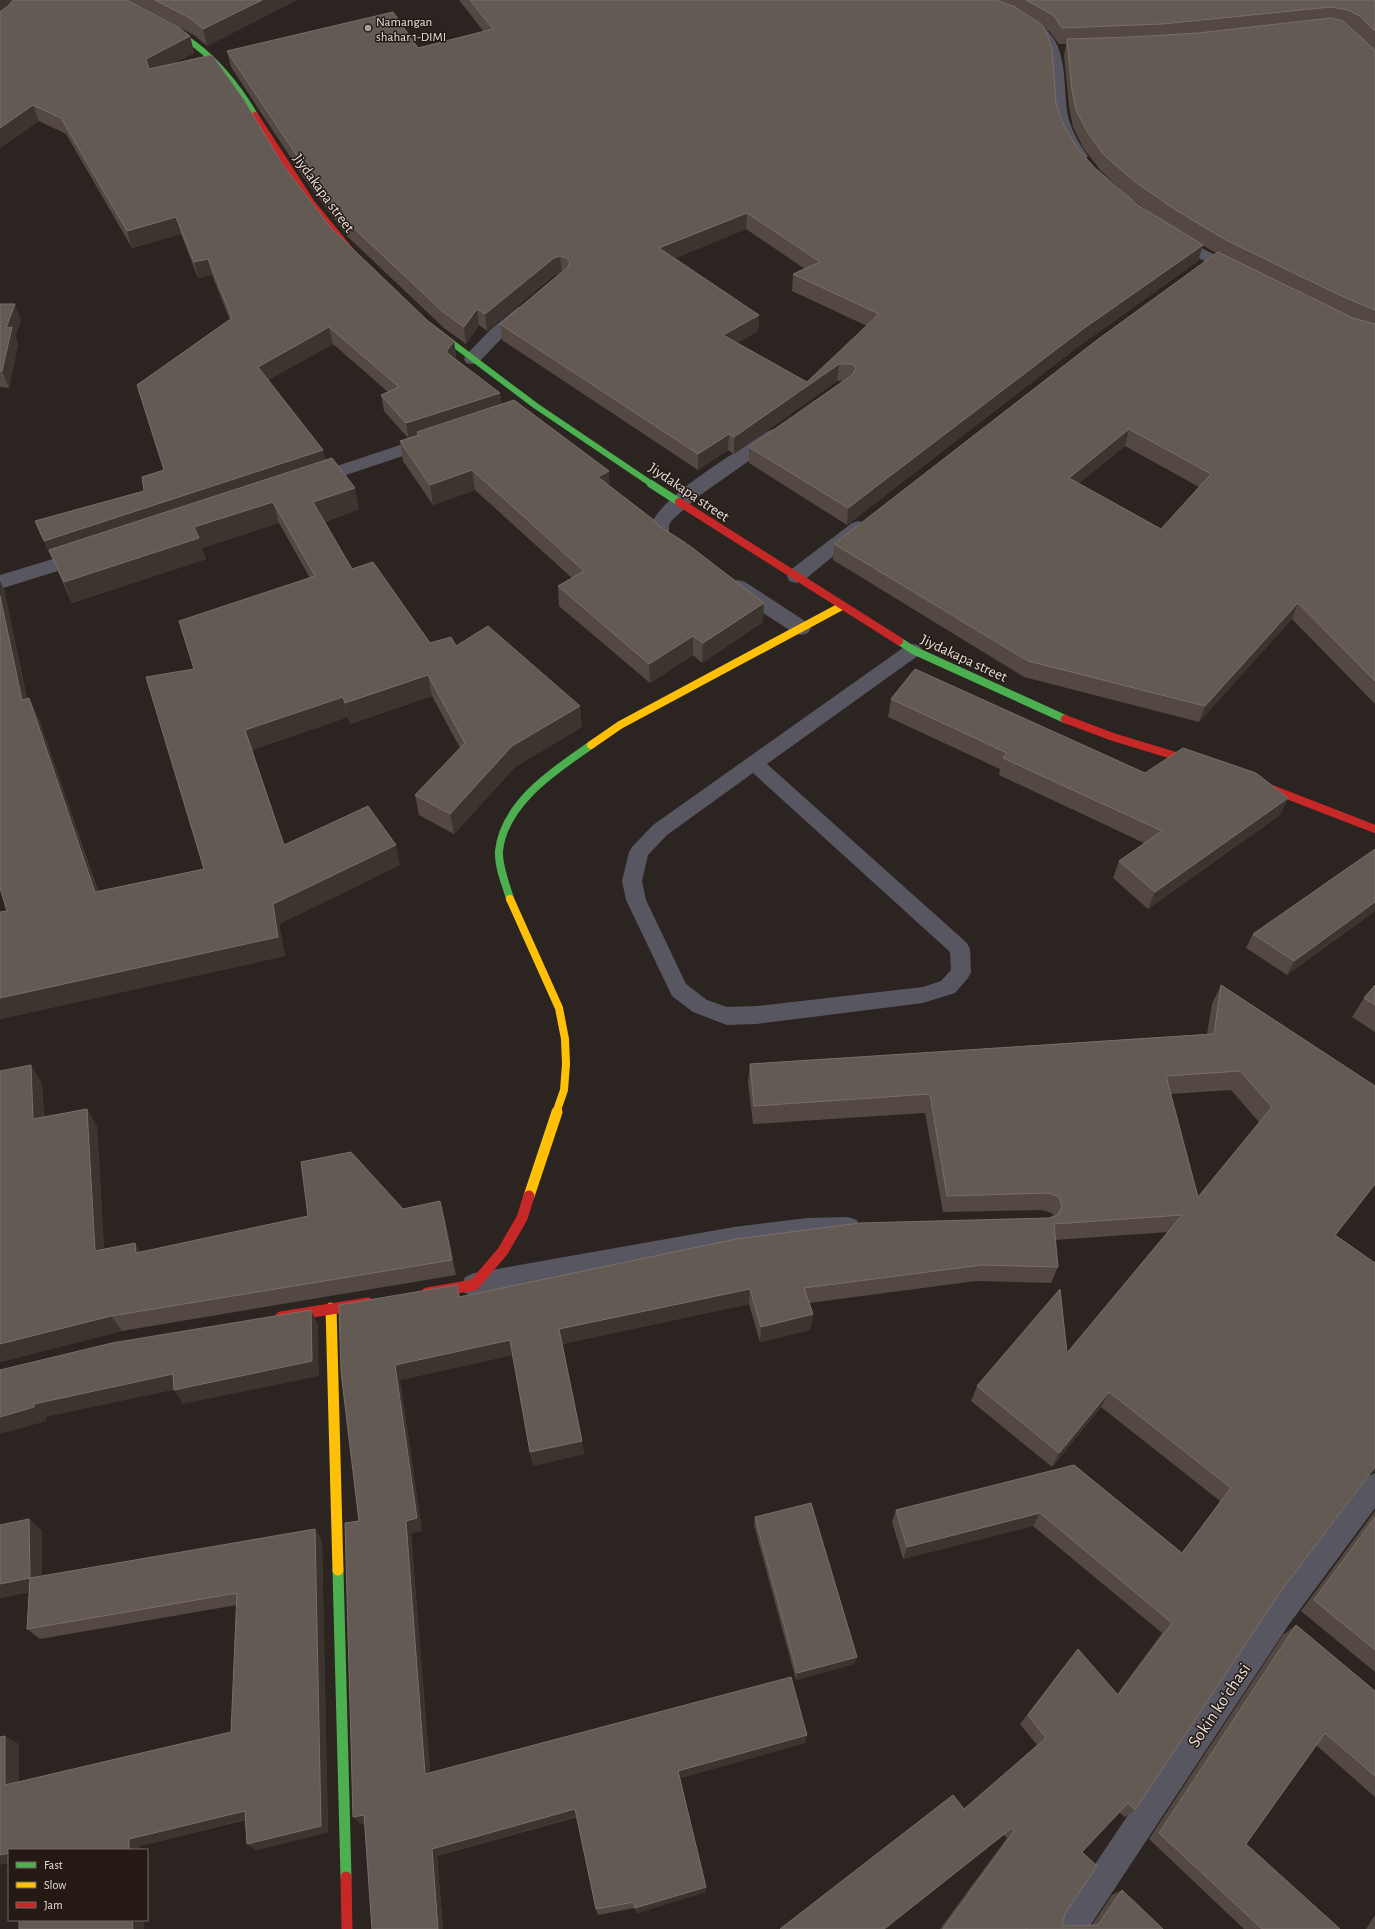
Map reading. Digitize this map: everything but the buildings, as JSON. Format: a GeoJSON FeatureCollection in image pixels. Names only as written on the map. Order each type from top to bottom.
{"type":"FeatureCollection","features":[{"type":"Feature","properties":{"kind":"street","name":"Jiydakapa street"},"geometry":{"type":"LineString","coordinates":[[114,0],[188,39],[222,67],[256,116],[296,181],[341,241],[356,256]]}},
{"type":"Feature","properties":{"kind":"street"},"geometry":{"type":"LineString","coordinates":[[1013,18],[1032,27],[1061,50],[1062,121],[1073,146],[1091,170]]}},
{"type":"Feature","properties":{"kind":"street"},"geometry":{"type":"LineString","coordinates":[[1161,230],[1180,243],[1205,265],[1248,277]]}},
{"type":"Feature","properties":{"kind":"street"},"geometry":{"type":"LineString","coordinates":[[472,359],[496,334],[538,299]]}},
{"type":"Feature","properties":{"kind":"street","name":"Jiydakapa street"},"geometry":{"type":"LineString","coordinates":[[426,323],[536,406],[679,502],[748,548],[796,576],[914,650],[1001,691],[1068,720],[1114,737],[1210,767]]}},
{"type":"Feature","properties":{"kind":"street"},"geometry":{"type":"LineString","coordinates":[[514,414],[536,406]]}},
{"type":"Feature","properties":{"kind":"street"},"geometry":{"type":"LineString","coordinates":[[692,557],[666,540],[660,533],[660,526],[663,519],[679,502],[787,426]]}},
{"type":"Feature","properties":{"kind":"street"},"geometry":{"type":"LineString","coordinates":[[299,485],[447,436]]}},
{"type":"Feature","properties":{"kind":"street"},"geometry":{"type":"LineString","coordinates":[[796,576],[871,517]]}},
{"type":"Feature","properties":{"kind":"street"},"geometry":{"type":"LineString","coordinates":[[0,582],[102,550]]}},
{"type":"Feature","properties":{"kind":"street"},"geometry":{"type":"LineString","coordinates":[[724,578],[801,628]]}},
{"type":"Feature","properties":{"kind":"street"},"geometry":{"type":"LineString","coordinates":[[474,1285],[502,1251],[522,1218],[564,1090],[566,1064],[565,1039],[558,1008],[510,900],[499,853],[503,831],[515,810],[535,790],[566,762],[620,725],[842,606]]}},
{"type":"Feature","properties":{"kind":"street"},"geometry":{"type":"LineString","coordinates":[[1239,777],[1282,792],[1375,829]]}},
{"type":"Feature","properties":{"kind":"street"},"geometry":{"type":"LineString","coordinates":[[414,1295],[734,1238],[807,1229],[870,1227]]}},
{"type":"Feature","properties":{"kind":"street"},"geometry":{"type":"LineString","coordinates":[[269,1319],[376,1301]]}},
{"type":"Feature","properties":{"kind":"street"},"geometry":{"type":"LineString","coordinates":[[331,1308],[347,1929]]}},
{"type":"Feature","properties":{"kind":"street","name":"Sokin koʻchasi"},"geometry":{"type":"LineString","coordinates":[[1070,1929],[1289,1621],[1375,1486]]}},
{"type":"Feature","properties":{"kind":"lane"},"geometry":{"type":"LineString","coordinates":[[754,763],[960,949],[961,972],[948,987],[923,995],[758,1015],[727,1016],[700,1006],[679,990],[636,900],[632,881],[639,852],[660,830],[754,763],[914,650]]}},
{"type":"Feature","properties":{"kind":"traffic: fast"},"geometry":{"type":"LineString","coordinates":[[114,0],[173,29],[213,58],[241,92],[255,115]]}},
{"type":"Feature","properties":{"kind":"traffic: fast"},"geometry":{"type":"LineString","coordinates":[[431,327],[536,406],[679,502]]}},
{"type":"Feature","properties":{"kind":"traffic: fast"},"geometry":{"type":"LineString","coordinates":[[899,641],[913,650],[1065,719]]}},
{"type":"Feature","properties":{"kind":"traffic: fast"},"geometry":{"type":"LineString","coordinates":[[510,899],[499,856],[503,835],[510,819],[533,790],[562,765],[591,745]]}},
{"type":"Feature","properties":{"kind":"traffic: fast"},"geometry":{"type":"LineString","coordinates":[[338,1570],[346,1877]]}},
{"type":"Feature","properties":{"kind":"traffic: slow"},"geometry":{"type":"LineString","coordinates":[[591,745],[620,725],[842,606]]}},
{"type":"Feature","properties":{"kind":"traffic: slow"},"geometry":{"type":"LineString","coordinates":[[510,899],[559,1008],[565,1039],[566,1064],[564,1090],[529,1196]]}},
{"type":"Feature","properties":{"kind":"traffic: slow"},"geometry":{"type":"LineString","coordinates":[[331,1308],[338,1570]]}},
{"type":"Feature","properties":{"kind":"traffic: jam"},"geometry":{"type":"LineString","coordinates":[[255,115],[312,203],[352,252]]}},
{"type":"Feature","properties":{"kind":"traffic: jam"},"geometry":{"type":"LineString","coordinates":[[679,502],[899,641]]}},
{"type":"Feature","properties":{"kind":"traffic: jam"},"geometry":{"type":"LineString","coordinates":[[1065,719],[1113,737],[1202,764]]}},
{"type":"Feature","properties":{"kind":"traffic: jam"},"geometry":{"type":"LineString","coordinates":[[1251,781],[1375,829]]}},
{"type":"Feature","properties":{"kind":"traffic: jam"},"geometry":{"type":"LineString","coordinates":[[427,1293],[474,1285],[503,1251],[522,1218],[529,1196]]}},
{"type":"Feature","properties":{"kind":"traffic: jam"},"geometry":{"type":"LineString","coordinates":[[281,1317],[368,1303]]}},
{"type":"Feature","properties":{"kind":"traffic: jam"},"geometry":{"type":"LineString","coordinates":[[346,1877],[347,1929]]}},
{"type":"Feature","properties":{"kind":"place","name":"Namangan shahar 1-DIMI"},"geometry":{"type":"Point","coordinates":[368,28]}}]}
